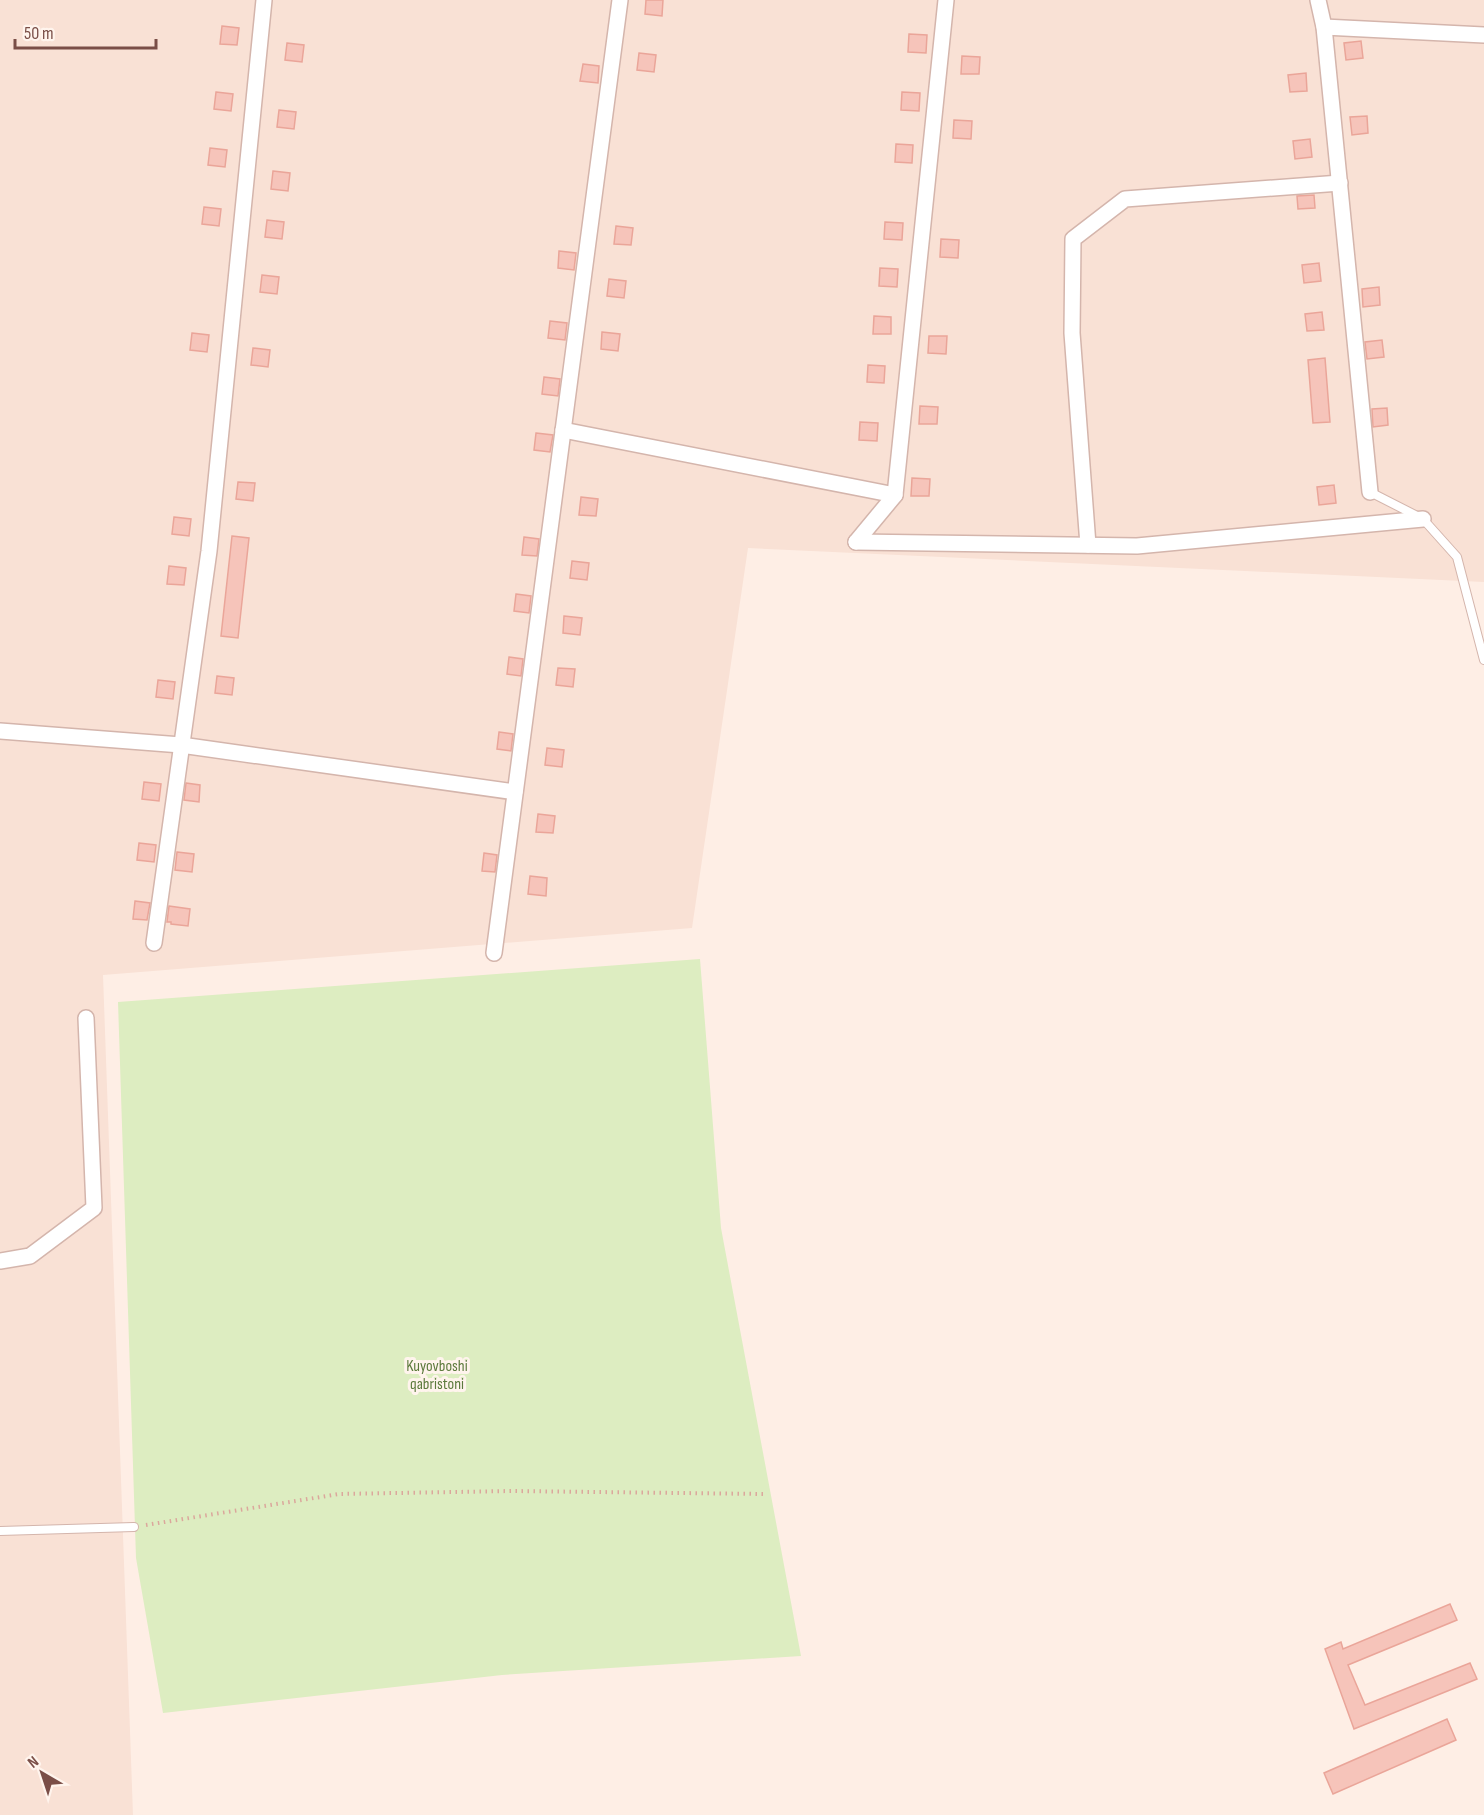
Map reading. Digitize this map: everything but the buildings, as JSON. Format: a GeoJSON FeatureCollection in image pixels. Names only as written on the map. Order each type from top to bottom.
{"type":"FeatureCollection","features":[{"type":"Feature","properties":{"kind":"street"},"geometry":{"type":"LineString","coordinates":[[154,943],[209,551],[264,0]]}},
{"type":"Feature","properties":{"kind":"street"},"geometry":{"type":"LineString","coordinates":[[494,952],[620,0]]}},
{"type":"Feature","properties":{"kind":"street"},"geometry":{"type":"LineString","coordinates":[[946,0],[895,495],[856,542],[1137,546],[1422,519]]}},
{"type":"Feature","properties":{"kind":"street"},"geometry":{"type":"LineString","coordinates":[[1318,0],[1324,27],[1370,492]]}},
{"type":"Feature","properties":{"kind":"street"},"geometry":{"type":"LineString","coordinates":[[1324,27],[1484,35]]}},
{"type":"Feature","properties":{"kind":"street"},"geometry":{"type":"LineString","coordinates":[[1088,545],[1072,333],[1073,239],[1125,199],[1340,183]]}},
{"type":"Feature","properties":{"kind":"street"},"geometry":{"type":"LineString","coordinates":[[563,430],[895,495]]}},
{"type":"Feature","properties":{"kind":"street"},"geometry":{"type":"LineString","coordinates":[[0,731],[181,745],[515,792]]}},
{"type":"Feature","properties":{"kind":"street"},"geometry":{"type":"LineString","coordinates":[[0,1261],[30,1256],[94,1208],[86,1018]]}},
{"type":"Feature","properties":{"kind":"lane"},"geometry":{"type":"LineString","coordinates":[[1370,492],[1422,519],[1457,557],[1484,660]]}},
{"type":"Feature","properties":{"kind":"lane"},"geometry":{"type":"LineString","coordinates":[[0,1531],[134,1527]]}},
{"type":"Feature","properties":{"kind":"path"},"geometry":{"type":"LineString","coordinates":[[134,1527],[339,1494],[512,1491],[764,1494]]}},
{"type":"Feature","properties":{"kind":"shaded area"},"geometry":{"type":"Polygon","coordinates":[[[0,0],[1484,0],[1484,582],[748,548],[692,928],[103,975],[133,1815],[0,1815],[0,0]]]}},
{"type":"Feature","properties":{"kind":"green space","name":"Kuyovboshi qabristoni"},"geometry":{"type":"Polygon","coordinates":[[[700,959],[721,1228],[801,1656],[502,1675],[163,1713],[136,1558],[118,1002],[700,959]]]}}]}
